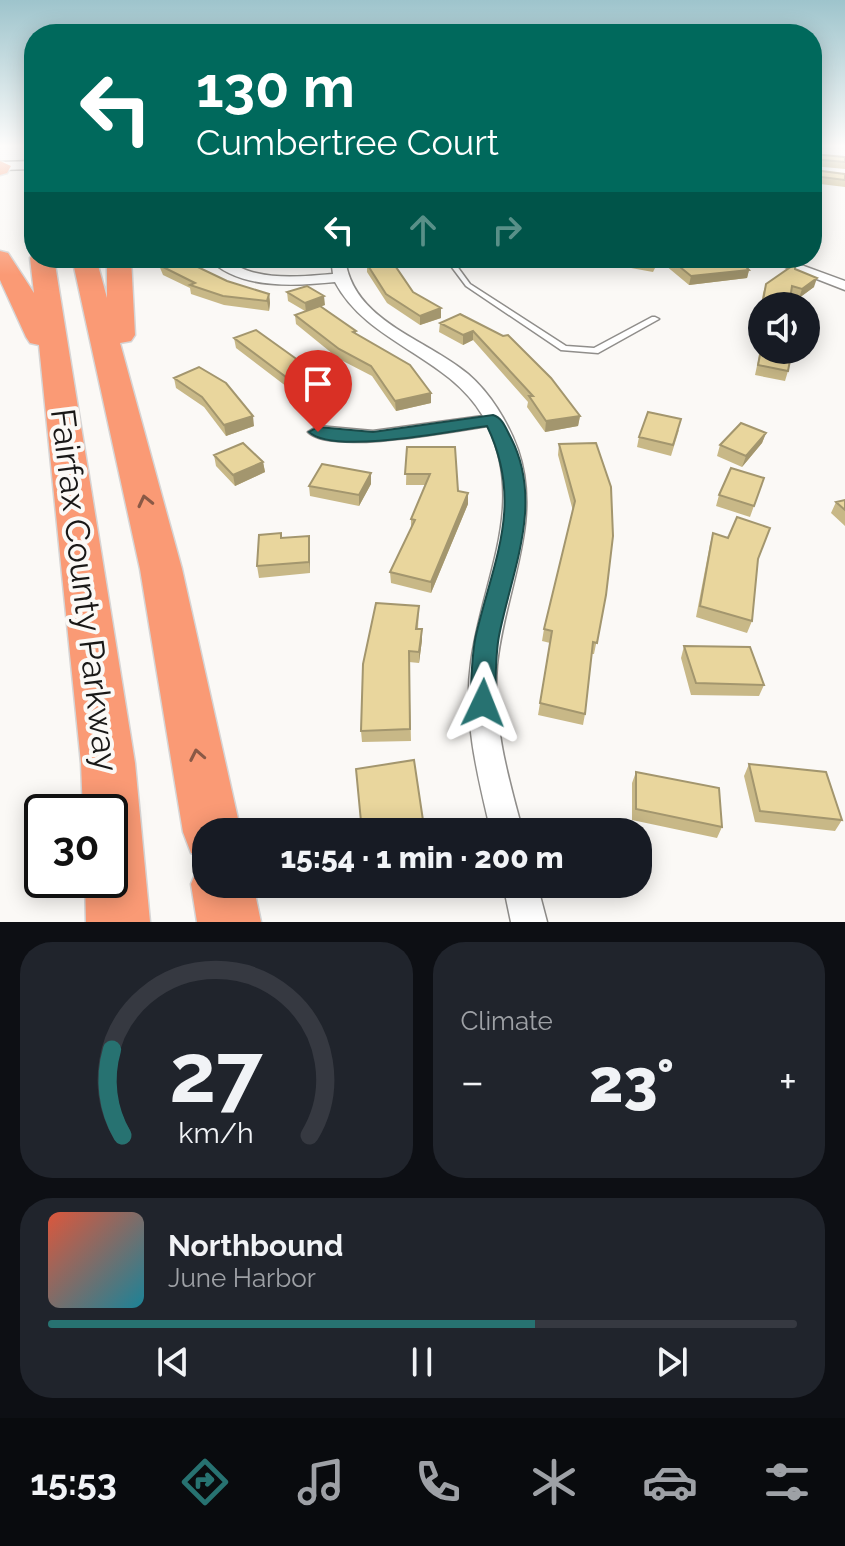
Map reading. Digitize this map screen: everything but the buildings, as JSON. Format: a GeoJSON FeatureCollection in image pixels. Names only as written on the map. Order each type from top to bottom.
{"type":"FeatureCollection","features":[{"type":"Feature","properties":{"kind":"highway"},"geometry":{"type":"LineString","coordinates":[[0,258],[35,320],[60,403]]}},
{"type":"Feature","properties":{"kind":"highway","name":"Fairfax County Parkway"},"geometry":{"type":"LineString","coordinates":[[43,268],[106,749],[118,922]]}},
{"type":"Feature","properties":{"kind":"highway","name":"Fairfax County Parkway"},"geometry":{"type":"LineString","coordinates":[[87,268],[135,458],[209,818]]}},
{"type":"Feature","properties":{"kind":"highway"},"geometry":{"type":"LineString","coordinates":[[119,268],[120,333],[141,415],[135,458]]}},
{"type":"Feature","properties":{"kind":"highway"},"geometry":{"type":"LineString","coordinates":[[225,898],[229,922]]}},
{"type":"Feature","properties":{"kind":"street"},"geometry":{"type":"LineString","coordinates":[[232,268],[267,278],[305,281],[339,268],[348,294],[371,317],[437,358],[466,381],[493,420],[510,454],[517,502],[515,528],[487,639],[483,668],[483,703],[491,768],[504,818]]}},
{"type":"Feature","properties":{"kind":"street"},"geometry":{"type":"LineString","coordinates":[[797,268],[845,286]]}},
{"type":"Feature","properties":{"kind":"street"},"geometry":{"type":"LineString","coordinates":[[318,432],[373,437],[493,420]]}},
{"type":"Feature","properties":{"kind":"street"},"geometry":{"type":"LineString","coordinates":[[523,898],[529,922]]}},
{"type":"Feature","properties":{"kind":"lane"},"geometry":{"type":"LineString","coordinates":[[455,268],[468,285],[564,348],[595,351],[655,319]]}},
{"type":"Feature","properties":{"kind":"route"},"geometry":{"type":"LineString","coordinates":[[318,432],[340,437],[373,437],[493,420],[510,454],[517,502],[515,528],[487,639],[483,703]]}}]}
